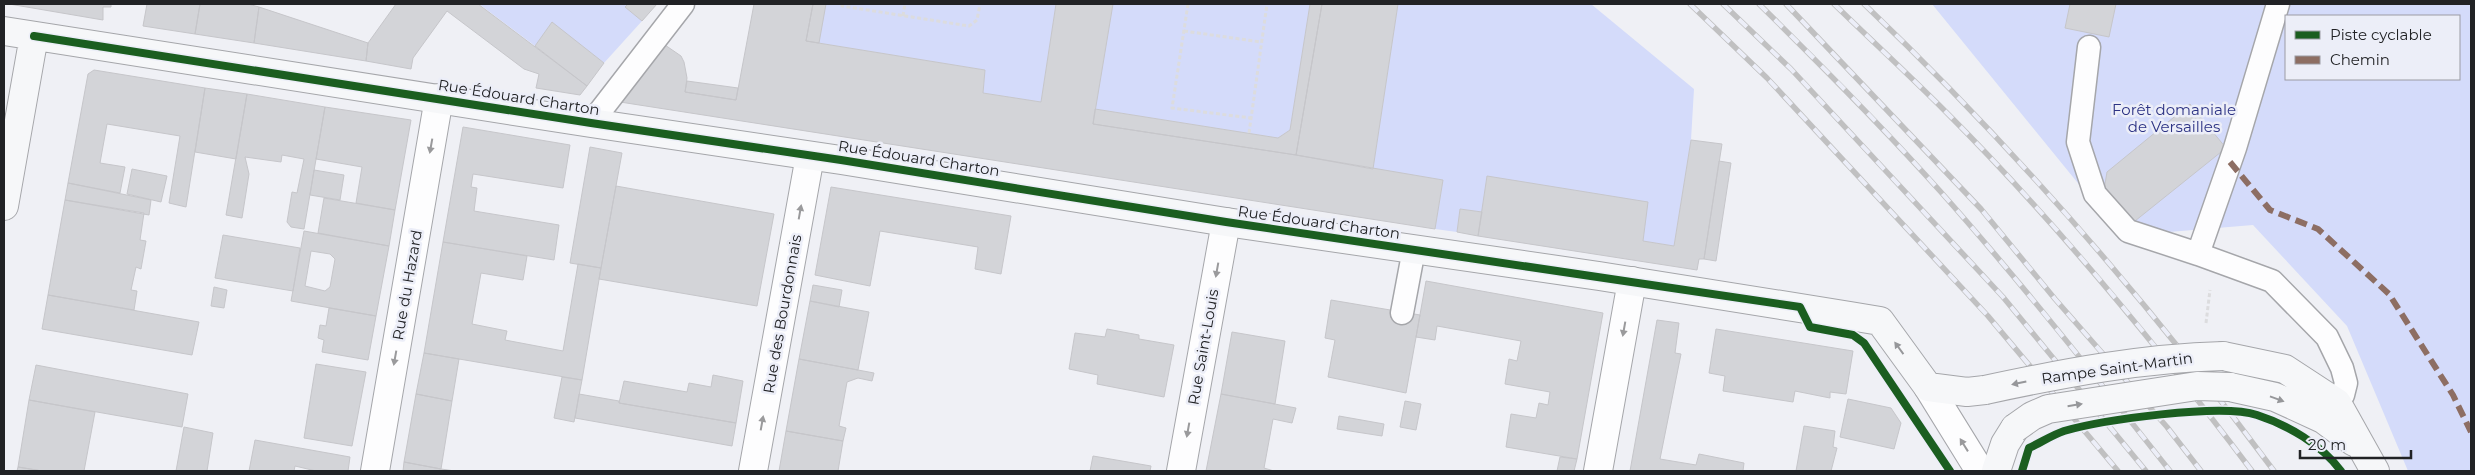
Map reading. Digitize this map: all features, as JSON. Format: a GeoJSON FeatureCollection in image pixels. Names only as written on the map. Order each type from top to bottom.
{"type":"FeatureCollection","features":[{"type":"Feature","properties":{"kind":"street","name":"Rue Édouard Charton"},"geometry":{"type":"LineString","coordinates":[[4,31],[1226,222],[1632,281],[1880,321],[1928,386],[1980,471]]}},
{"type":"Feature","properties":{"kind":"street"},"geometry":{"type":"LineString","coordinates":[[4,206],[34,36]]}},
{"type":"Feature","properties":{"kind":"street","name":"Rue du Hazard"},"geometry":{"type":"LineString","coordinates":[[376,471],[439,98]]}},
{"type":"Feature","properties":{"kind":"street","name":"Rue des Bourdonnais"},"geometry":{"type":"LineString","coordinates":[[753,471],[810,156]]}},
{"type":"Feature","properties":{"kind":"street","name":"Rue Saint-Louis"},"geometry":{"type":"LineString","coordinates":[[1181,471],[1226,222]]}},
{"type":"Feature","properties":{"kind":"street"},"geometry":{"type":"LineString","coordinates":[[1598,471],[1632,281]]}},
{"type":"Feature","properties":{"kind":"street","name":"Rampe Saint-Martin"},"geometry":{"type":"LineString","coordinates":[[1928,386],[1967,392],[2079,371],[2142,362],[2213,356],[2285,370],[2330,411],[2360,446],[2375,471]]}},
{"type":"Feature","properties":{"kind":"street","name":"Rampe Saint-Martin"},"geometry":{"type":"LineString","coordinates":[[1996,471],[2005,444],[2015,428],[2032,416],[2048,409],[2178,388],[2230,387],[2330,411]]}},
{"type":"Feature","properties":{"kind":"lane"},"geometry":{"type":"LineString","coordinates":[[591,123],[683,4]]}},
{"type":"Feature","properties":{"kind":"lane"},"geometry":{"type":"LineString","coordinates":[[2206,257],[2235,148],[2278,4]]}},
{"type":"Feature","properties":{"kind":"lane"},"geometry":{"type":"LineString","coordinates":[[2089,47],[2078,142],[2094,194],[2128,231],[2272,281],[2327,337],[2342,368],[2346,383],[2343,395],[2330,411]]}},
{"type":"Feature","properties":{"kind":"lane"},"geometry":{"type":"LineString","coordinates":[[1402,313],[1414,249]]}},
{"type":"Feature","properties":{"kind":"path"},"geometry":{"type":"LineString","coordinates":[[842,4],[842,6],[969,26],[977,20],[980,4]]}},
{"type":"Feature","properties":{"kind":"path"},"geometry":{"type":"LineString","coordinates":[[904,16],[906,4]]}},
{"type":"Feature","properties":{"kind":"path"},"geometry":{"type":"LineString","coordinates":[[1188,4],[1172,108],[1251,118]]}},
{"type":"Feature","properties":{"kind":"path"},"geometry":{"type":"LineString","coordinates":[[1249,133],[1267,4]]}},
{"type":"Feature","properties":{"kind":"path"},"geometry":{"type":"LineString","coordinates":[[1184,31],[1261,42]]}},
{"type":"Feature","properties":{"kind":"path"},"geometry":{"type":"LineString","coordinates":[[2206,257],[2213,356]]}},
{"type":"Feature","properties":{"kind":"green space"},"geometry":{"type":"Polygon","coordinates":[[[479,4],[628,4],[626,7],[642,21],[604,63],[552,23],[535,46],[479,4]]]}},
{"type":"Feature","properties":{"kind":"green space"},"geometry":{"type":"Polygon","coordinates":[[[813,4],[1056,4],[1041,102],[983,93],[985,70],[806,41],[813,4]]]}},
{"type":"Feature","properties":{"kind":"green space"},"geometry":{"type":"Polygon","coordinates":[[[1113,4],[1310,4],[1290,130],[1278,138],[1095,109],[1113,4]]]}},
{"type":"Feature","properties":{"kind":"green space"},"geometry":{"type":"Polygon","coordinates":[[[1398,4],[1591,4],[1694,89],[1691,140],[1674,246],[1643,241],[1647,203],[1487,177],[1482,212],[1460,209],[1457,232],[1435,229],[1443,180],[1373,169],[1398,4]]]}},
{"type":"Feature","properties":{"kind":"green space","name":"Forêt domaniale de Versailles"},"geometry":{"type":"Polygon","coordinates":[[[1932,4],[2471,4],[2471,471],[2408,471],[2347,326],[2253,225],[2121,236],[1932,4]]]}},
{"type":"Feature","properties":{"kind":"building"},"geometry":{"type":"Polygon","coordinates":[[[9,4],[111,4],[111,7],[103,7],[103,20],[9,4]]]}},
{"type":"Feature","properties":{"kind":"building"},"geometry":{"type":"Polygon","coordinates":[[[147,4],[200,4],[195,34],[143,26],[147,4]]]}},
{"type":"Feature","properties":{"kind":"building"},"geometry":{"type":"Polygon","coordinates":[[[200,4],[248,4],[259,7],[254,43],[195,34],[200,4]]]}},
{"type":"Feature","properties":{"kind":"building"},"geometry":{"type":"Polygon","coordinates":[[[396,4],[478,4],[587,86],[580,95],[536,88],[539,74],[524,69],[447,11],[413,58],[411,69],[366,61],[368,43],[396,4]]]}},
{"type":"Feature","properties":{"kind":"building"},"geometry":{"type":"Polygon","coordinates":[[[628,4],[657,4],[642,21],[625,7],[628,4]]]}},
{"type":"Feature","properties":{"kind":"building"},"geometry":{"type":"Polygon","coordinates":[[[754,4],[813,4],[806,41],[985,70],[983,93],[1041,102],[1056,4],[1113,4],[1093,124],[1443,180],[1435,229],[620,102],[665,45],[681,56],[684,62],[687,78],[685,92],[736,100],[754,4]]]}},
{"type":"Feature","properties":{"kind":"building"},"geometry":{"type":"Polygon","coordinates":[[[813,4],[826,4],[819,43],[806,41],[813,4]]]}},
{"type":"Feature","properties":{"kind":"building"},"geometry":{"type":"Polygon","coordinates":[[[1310,4],[1322,4],[1296,155],[1093,124],[1095,109],[1278,138],[1290,130],[1310,4]]]}},
{"type":"Feature","properties":{"kind":"building"},"geometry":{"type":"Polygon","coordinates":[[[1322,4],[1398,4],[1373,169],[1296,155],[1322,4]]]}},
{"type":"Feature","properties":{"kind":"building"},"geometry":{"type":"Polygon","coordinates":[[[2070,4],[2116,4],[2109,37],[2065,28],[2070,4]]]}},
{"type":"Feature","properties":{"kind":"building"},"geometry":{"type":"Polygon","coordinates":[[[259,7],[368,43],[366,61],[254,43],[259,7]]]}},
{"type":"Feature","properties":{"kind":"building"},"geometry":{"type":"Polygon","coordinates":[[[552,22],[604,63],[587,86],[535,46],[552,22]]]}},
{"type":"Feature","properties":{"kind":"building"},"geometry":{"type":"Polygon","coordinates":[[[94,70],[205,88],[186,207],[169,203],[180,136],[107,124],[100,163],[125,167],[120,193],[68,183],[88,74],[94,70]]]}},
{"type":"Feature","properties":{"kind":"building"},"geometry":{"type":"Polygon","coordinates":[[[687,81],[738,88],[736,100],[685,92],[687,81]]]}},
{"type":"Feature","properties":{"kind":"building"},"geometry":{"type":"Polygon","coordinates":[[[205,88],[247,94],[236,159],[195,152],[205,88]]]}},
{"type":"Feature","properties":{"kind":"building"},"geometry":{"type":"Polygon","coordinates":[[[247,94],[325,107],[304,229],[291,227],[287,222],[292,192],[297,193],[304,159],[282,155],[281,162],[245,157],[249,174],[242,218],[226,215],[247,94]]]}},
{"type":"Feature","properties":{"kind":"building"},"geometry":{"type":"Polygon","coordinates":[[[2190,104],[2226,148],[2130,225],[2103,196],[2107,172],[2190,104]]]}},
{"type":"Feature","properties":{"kind":"building"},"geometry":{"type":"Polygon","coordinates":[[[325,107],[411,120],[395,210],[356,203],[362,167],[316,159],[325,107]]]}},
{"type":"Feature","properties":{"kind":"building"},"geometry":{"type":"Polygon","coordinates":[[[463,127],[570,145],[563,188],[473,174],[471,187],[477,188],[474,211],[559,225],[554,260],[443,242],[463,127]]]}},
{"type":"Feature","properties":{"kind":"building"},"geometry":{"type":"Polygon","coordinates":[[[1691,140],[1722,144],[1704,259],[1699,259],[1697,270],[1478,236],[1487,176],[1648,202],[1643,241],[1674,246],[1691,140]]]}},
{"type":"Feature","properties":{"kind":"building"},"geometry":{"type":"Polygon","coordinates":[[[590,147],[622,153],[601,268],[570,263],[590,147]]]}},
{"type":"Feature","properties":{"kind":"building"},"geometry":{"type":"Polygon","coordinates":[[[1719,161],[1731,163],[1716,261],[1704,259],[1719,161]]]}},
{"type":"Feature","properties":{"kind":"building"},"geometry":{"type":"Polygon","coordinates":[[[132,169],[167,176],[161,202],[127,194],[132,169]]]}},
{"type":"Feature","properties":{"kind":"building"},"geometry":{"type":"Polygon","coordinates":[[[314,170],[344,175],[340,200],[310,195],[314,170]]]}},
{"type":"Feature","properties":{"kind":"building"},"geometry":{"type":"Polygon","coordinates":[[[68,183],[151,200],[149,215],[65,200],[68,183]]]}},
{"type":"Feature","properties":{"kind":"building"},"geometry":{"type":"Polygon","coordinates":[[[616,186],[774,214],[757,306],[599,279],[616,186]]]}},
{"type":"Feature","properties":{"kind":"building"},"geometry":{"type":"Polygon","coordinates":[[[831,187],[1011,216],[1001,274],[975,269],[978,247],[880,231],[870,286],[815,275],[831,187]]]}},
{"type":"Feature","properties":{"kind":"building"},"geometry":{"type":"Polygon","coordinates":[[[324,198],[395,210],[389,246],[318,233],[324,198]]]}},
{"type":"Feature","properties":{"kind":"building"},"geometry":{"type":"Polygon","coordinates":[[[65,200],[144,213],[140,240],[146,241],[141,269],[136,267],[131,290],[137,291],[134,310],[48,295],[65,200]]]}},
{"type":"Feature","properties":{"kind":"building"},"geometry":{"type":"Polygon","coordinates":[[[1460,209],[1482,212],[1478,236],[1457,232],[1460,209]]]}},
{"type":"Feature","properties":{"kind":"building"},"geometry":{"type":"Polygon","coordinates":[[[304,231],[389,246],[376,316],[291,301],[304,231]],[[311,251],[305,286],[325,291],[330,287],[335,259],[330,254],[311,251]]]}},
{"type":"Feature","properties":{"kind":"building"},"geometry":{"type":"Polygon","coordinates":[[[223,235],[300,248],[293,291],[215,278],[223,235]]]}},
{"type":"Feature","properties":{"kind":"building"},"geometry":{"type":"Polygon","coordinates":[[[443,242],[527,256],[523,280],[481,273],[472,324],[507,331],[505,340],[563,351],[578,264],[601,268],[582,380],[424,353],[443,242]]]}},
{"type":"Feature","properties":{"kind":"building"},"geometry":{"type":"Polygon","coordinates":[[[1426,281],[1603,313],[1577,459],[1506,447],[1511,414],[1536,418],[1539,403],[1548,405],[1550,392],[1505,384],[1509,359],[1517,361],[1521,341],[1437,326],[1435,340],[1416,337],[1426,281]]]}},
{"type":"Feature","properties":{"kind":"building"},"geometry":{"type":"Polygon","coordinates":[[[813,285],[842,290],[839,307],[810,301],[813,285]]]}},
{"type":"Feature","properties":{"kind":"building"},"geometry":{"type":"Polygon","coordinates":[[[214,287],[227,290],[224,308],[211,306],[214,287]]]}},
{"type":"Feature","properties":{"kind":"building"},"geometry":{"type":"Polygon","coordinates":[[[48,295],[199,322],[192,355],[42,329],[48,295]]]}},
{"type":"Feature","properties":{"kind":"building"},"geometry":{"type":"Polygon","coordinates":[[[1331,300],[1420,315],[1406,393],[1328,377],[1335,340],[1325,338],[1331,300]]]}},
{"type":"Feature","properties":{"kind":"building"},"geometry":{"type":"Polygon","coordinates":[[[810,301],[869,312],[858,370],[799,359],[810,301]]]}},
{"type":"Feature","properties":{"kind":"building"},"geometry":{"type":"Polygon","coordinates":[[[329,308],[376,316],[368,360],[322,352],[324,340],[318,338],[320,325],[326,326],[329,308]]]}},
{"type":"Feature","properties":{"kind":"building"},"geometry":{"type":"Polygon","coordinates":[[[1657,320],[1679,323],[1675,353],[1681,354],[1660,459],[1696,465],[1699,454],[1744,463],[1743,471],[1630,471],[1657,320]]]}},
{"type":"Feature","properties":{"kind":"building"},"geometry":{"type":"Polygon","coordinates":[[[1107,329],[1139,335],[1139,339],[1174,345],[1164,397],[1097,384],[1098,375],[1069,369],[1075,333],[1105,337],[1107,329]]]}},
{"type":"Feature","properties":{"kind":"building"},"geometry":{"type":"Polygon","coordinates":[[[1716,329],[1853,351],[1846,394],[1830,392],[1830,398],[1795,391],[1793,402],[1723,391],[1725,376],[1709,373],[1716,329]]]}},
{"type":"Feature","properties":{"kind":"building"},"geometry":{"type":"Polygon","coordinates":[[[1232,332],[1285,341],[1275,404],[1221,394],[1232,332]]]}},
{"type":"Feature","properties":{"kind":"building"},"geometry":{"type":"Polygon","coordinates":[[[424,353],[459,359],[452,401],[416,394],[424,353]]]}},
{"type":"Feature","properties":{"kind":"building"},"geometry":{"type":"Polygon","coordinates":[[[799,359],[874,373],[872,381],[858,378],[847,382],[839,426],[846,428],[843,441],[786,431],[799,359]]]}},
{"type":"Feature","properties":{"kind":"building"},"geometry":{"type":"Polygon","coordinates":[[[316,364],[366,372],[352,446],[304,438],[316,364]]]}},
{"type":"Feature","properties":{"kind":"building"},"geometry":{"type":"Polygon","coordinates":[[[36,365],[188,394],[182,427],[29,400],[36,365]]]}},
{"type":"Feature","properties":{"kind":"building"},"geometry":{"type":"Polygon","coordinates":[[[713,375],[743,381],[736,423],[619,403],[624,381],[687,392],[689,383],[711,387],[713,375]]]}},
{"type":"Feature","properties":{"kind":"building"},"geometry":{"type":"Polygon","coordinates":[[[562,377],[582,380],[574,422],[554,418],[562,377]]]}},
{"type":"Feature","properties":{"kind":"building"},"geometry":{"type":"Polygon","coordinates":[[[416,394],[452,401],[441,469],[404,462],[416,394]]]}},
{"type":"Feature","properties":{"kind":"building"},"geometry":{"type":"Polygon","coordinates":[[[579,394],[619,401],[619,403],[736,423],[732,446],[575,418],[579,394]]]}},
{"type":"Feature","properties":{"kind":"building"},"geometry":{"type":"Polygon","coordinates":[[[1221,394],[1296,408],[1292,423],[1273,419],[1264,468],[1274,471],[1206,471],[1221,394]]]}},
{"type":"Feature","properties":{"kind":"building"},"geometry":{"type":"Polygon","coordinates":[[[1848,399],[1891,408],[1901,423],[1894,449],[1840,437],[1848,399]]]}},
{"type":"Feature","properties":{"kind":"building"},"geometry":{"type":"Polygon","coordinates":[[[29,400],[95,412],[84,471],[42,471],[18,467],[29,400]]]}},
{"type":"Feature","properties":{"kind":"building"},"geometry":{"type":"Polygon","coordinates":[[[1405,401],[1421,404],[1416,430],[1400,427],[1405,401]]]}},
{"type":"Feature","properties":{"kind":"building"},"geometry":{"type":"Polygon","coordinates":[[[1339,416],[1384,424],[1382,436],[1337,429],[1339,416]]]}},
{"type":"Feature","properties":{"kind":"building"},"geometry":{"type":"Polygon","coordinates":[[[1804,426],[1835,431],[1833,447],[1837,448],[1831,471],[1796,471],[1804,426]]]}},
{"type":"Feature","properties":{"kind":"building"},"geometry":{"type":"Polygon","coordinates":[[[184,427],[213,433],[207,471],[176,471],[184,427]]]}},
{"type":"Feature","properties":{"kind":"building"},"geometry":{"type":"Polygon","coordinates":[[[786,431],[843,441],[838,471],[779,471],[786,431]]]}},
{"type":"Feature","properties":{"kind":"building"},"geometry":{"type":"Polygon","coordinates":[[[255,440],[350,457],[348,471],[316,471],[295,466],[294,471],[249,471],[255,440]]]}},
{"type":"Feature","properties":{"kind":"building"},"geometry":{"type":"Polygon","coordinates":[[[1093,456],[1151,466],[1150,471],[1090,471],[1093,456]]]}},
{"type":"Feature","properties":{"kind":"building"},"geometry":{"type":"Polygon","coordinates":[[[1560,457],[1577,459],[1574,471],[1557,471],[1560,457]]]}},
{"type":"Feature","properties":{"kind":"building"},"geometry":{"type":"Polygon","coordinates":[[[404,462],[441,469],[455,471],[403,471],[404,462]]]}},
{"type":"Feature","properties":{"kind":"building"},"geometry":{"type":"Polygon","coordinates":[[[18,467],[42,471],[17,471],[18,467]]]}},
{"type":"Feature","properties":{"kind":"railway"},"geometry":{"type":"LineString","coordinates":[[1690,4],[1767,78],[1988,316],[2118,471]]}},
{"type":"Feature","properties":{"kind":"railway"},"geometry":{"type":"LineString","coordinates":[[1723,4],[1791,69],[2003,297],[2146,471]]}},
{"type":"Feature","properties":{"kind":"railway"},"geometry":{"type":"LineString","coordinates":[[1759,4],[1896,143],[1970,225],[2085,364],[2170,471]]}},
{"type":"Feature","properties":{"kind":"railway"},"geometry":{"type":"LineString","coordinates":[[1786,4],[1981,209],[2055,299],[2167,427],[2201,471]]}},
{"type":"Feature","properties":{"kind":"railway"},"geometry":{"type":"LineString","coordinates":[[1834,4],[1945,111],[2027,197],[2143,331],[2252,471]]}},
{"type":"Feature","properties":{"kind":"railway"},"geometry":{"type":"LineString","coordinates":[[1864,4],[1974,114],[2079,229],[2179,348],[2274,471]]}},
{"type":"Feature","properties":{"kind":"marked path"},"geometry":{"type":"LineString","coordinates":[[2230,162],[2270,210],[2318,229],[2389,294],[2453,395],[2471,432]]}},
{"type":"Feature","properties":{"kind":"cycle path"},"geometry":{"type":"LineString","coordinates":[[34,36],[841,160],[1226,222],[1800,307],[1810,327],[1853,335],[1864,343],[1950,471]]}},
{"type":"Feature","properties":{"kind":"cycle path"},"geometry":{"type":"LineString","coordinates":[[2022,471],[2029,448],[2064,431],[2105,422],[2161,414],[2217,411],[2257,415],[2281,424],[2314,444],[2341,471]]}}]}
